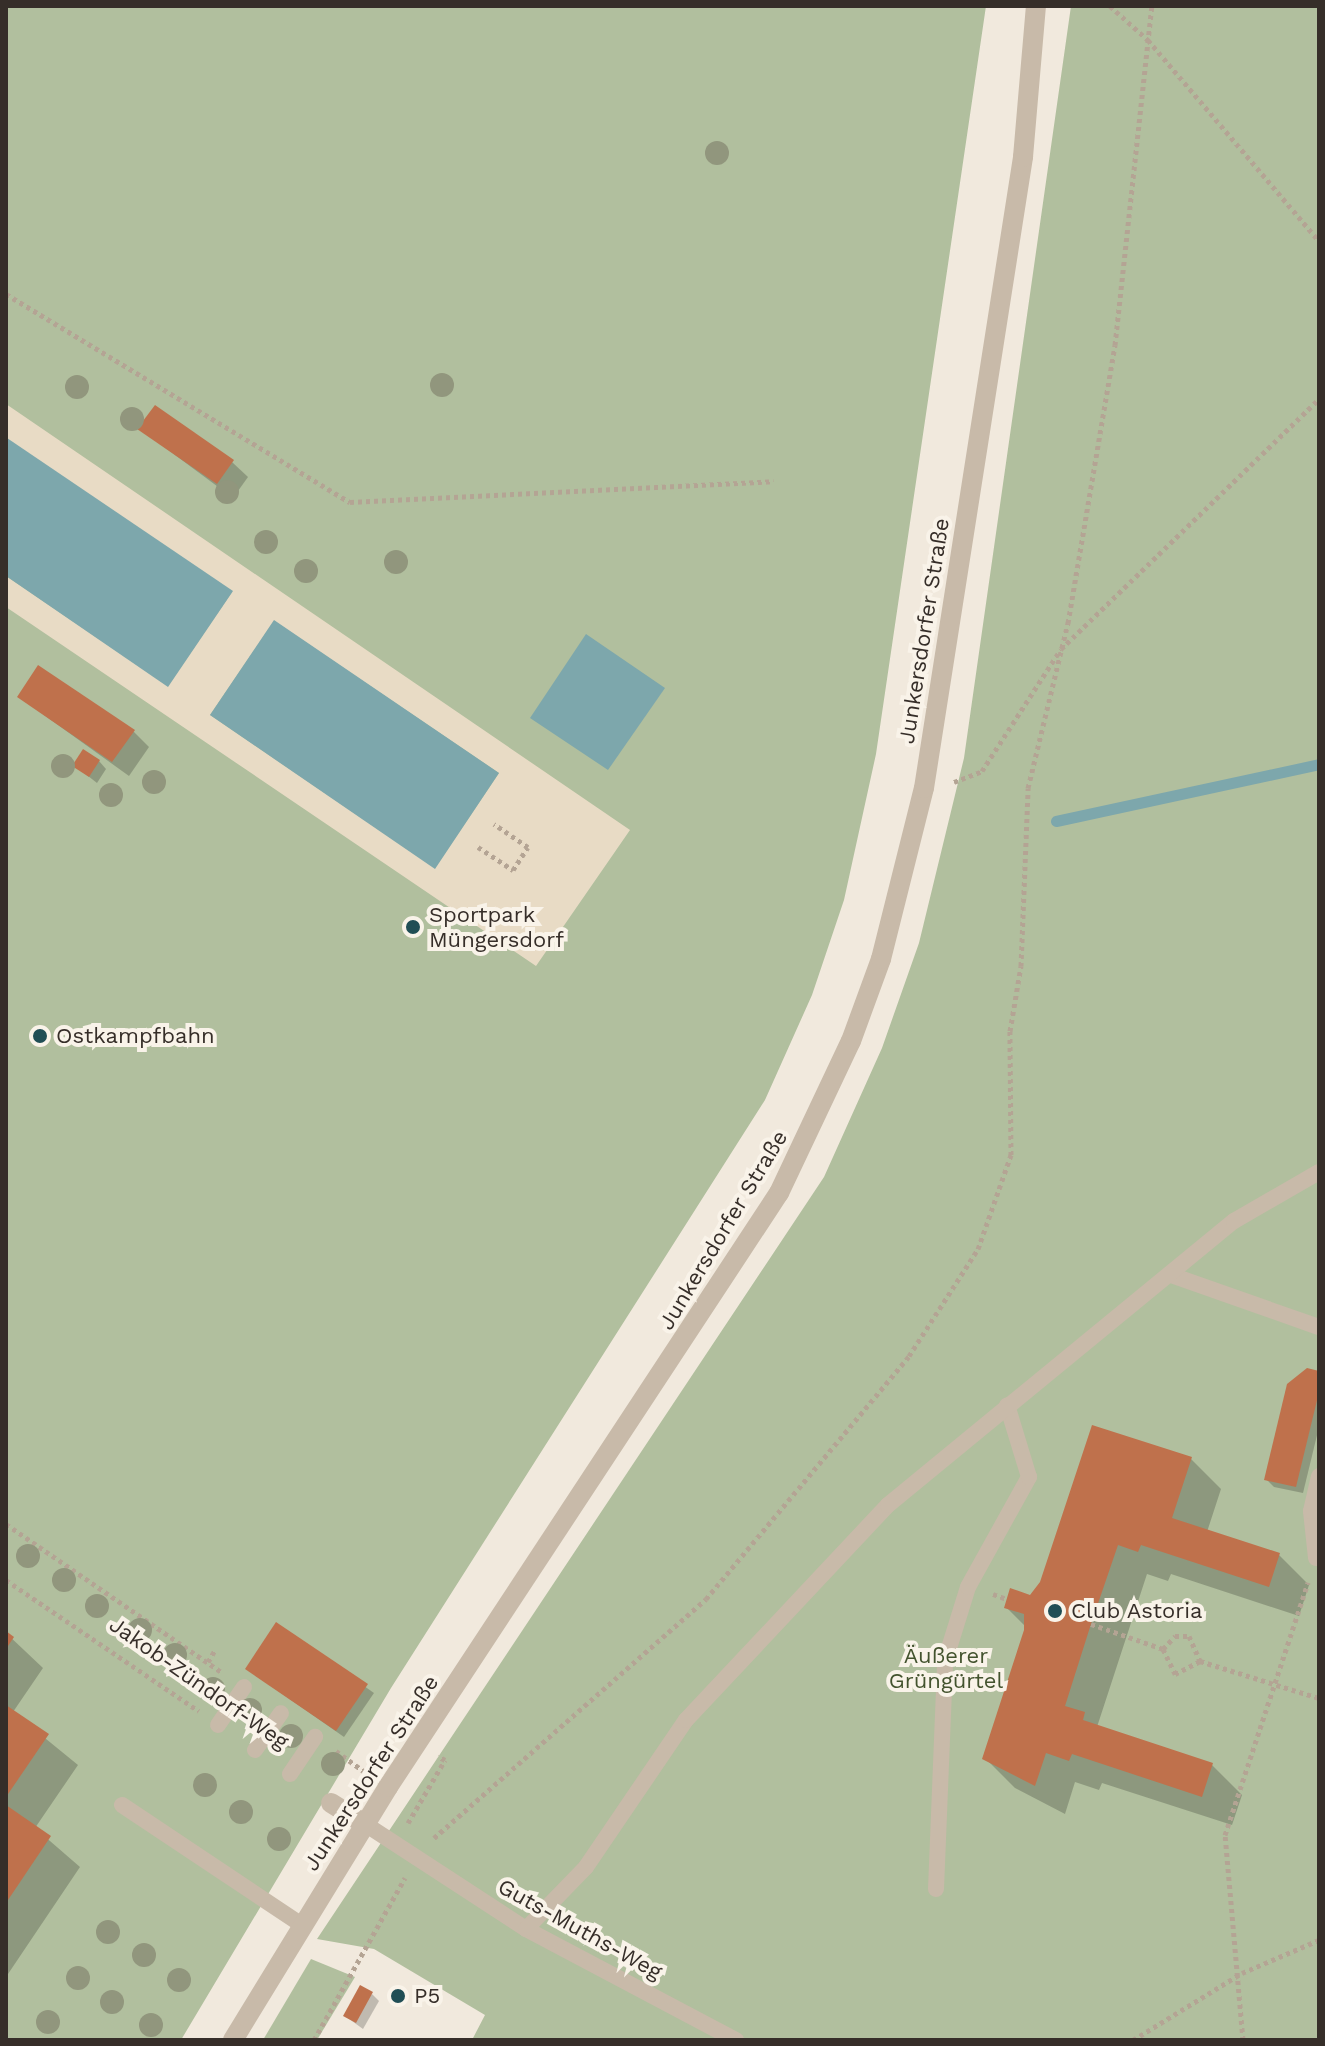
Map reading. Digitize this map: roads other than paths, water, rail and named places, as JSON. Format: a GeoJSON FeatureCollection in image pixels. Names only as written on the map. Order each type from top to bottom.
{"type":"FeatureCollection","features":[{"type":"Feature","properties":{"kind":"street","name":"Junkersdorfer Straße"},"geometry":{"type":"LineString","coordinates":[[233,2040],[388,1787],[779,1193],[881,959],[924,788],[1023,157],[1036,6]]}},
{"type":"Feature","properties":{"kind":"street"},"geometry":{"type":"LineString","coordinates":[[331,1803],[365,1824]]}},
{"type":"Feature","properties":{"kind":"lane"},"geometry":{"type":"LineString","coordinates":[[526,1929],[586,1867],[686,1720],[888,1505],[1234,1221],[1319,1172]]}},
{"type":"Feature","properties":{"kind":"lane"},"geometry":{"type":"LineString","coordinates":[[1171,1275],[1319,1327]]}},
{"type":"Feature","properties":{"kind":"lane"},"geometry":{"type":"LineString","coordinates":[[936,1889],[945,1661],[968,1587],[1029,1477],[1007,1405]]}},
{"type":"Feature","properties":{"kind":"lane"},"geometry":{"type":"LineString","coordinates":[[1316,1558],[1311,1511],[1319,1476]]}},
{"type":"Feature","properties":{"kind":"lane"},"geometry":{"type":"LineString","coordinates":[[218,1725],[244,1687]]}},
{"type":"Feature","properties":{"kind":"lane"},"geometry":{"type":"LineString","coordinates":[[255,1750],[281,1713]]}},
{"type":"Feature","properties":{"kind":"lane"},"geometry":{"type":"LineString","coordinates":[[290,1774],[315,1737]]}},
{"type":"Feature","properties":{"kind":"lane"},"geometry":{"type":"LineString","coordinates":[[122,1805],[302,1925]]}},
{"type":"Feature","properties":{"kind":"lane","name":"Guts-Muths-Weg"},"geometry":{"type":"LineString","coordinates":[[365,1824],[418,1855],[526,1929],[736,2040]]}},
{"type":"Feature","properties":{"kind":"water"},"geometry":{"type":"Polygon","coordinates":[[[7,438],[233,591],[168,687],[6,576],[7,438]]]}},
{"type":"Feature","properties":{"kind":"water"},"geometry":{"type":"Polygon","coordinates":[[[274,620],[499,773],[435,869],[210,715],[274,620]]]}},
{"type":"Feature","properties":{"kind":"water"},"geometry":{"type":"Polygon","coordinates":[[[586,634],[665,688],[608,770],[530,718],[586,634]]]}},
{"type":"Feature","properties":{"kind":"waterway"},"geometry":{"type":"LineString","coordinates":[[1056,821],[1319,764]]}},
{"type":"Feature","properties":{"kind":"place","name":"Sportpark Müngersdorf"},"geometry":{"type":"Point","coordinates":[413,927]}},
{"type":"Feature","properties":{"kind":"place","name":"Ostkampfbahn"},"geometry":{"type":"Point","coordinates":[40,1036]}},
{"type":"Feature","properties":{"kind":"place","name":"Club Astoria"},"geometry":{"type":"Point","coordinates":[1055,1611]}},
{"type":"Feature","properties":{"kind":"place","name":"P5"},"geometry":{"type":"Point","coordinates":[398,1996]}},
{"type":"Feature","properties":{"kind":"park label","name":"Äußerer Grüngürtel"},"geometry":{"type":"Point","coordinates":[946,1668]}}]}
